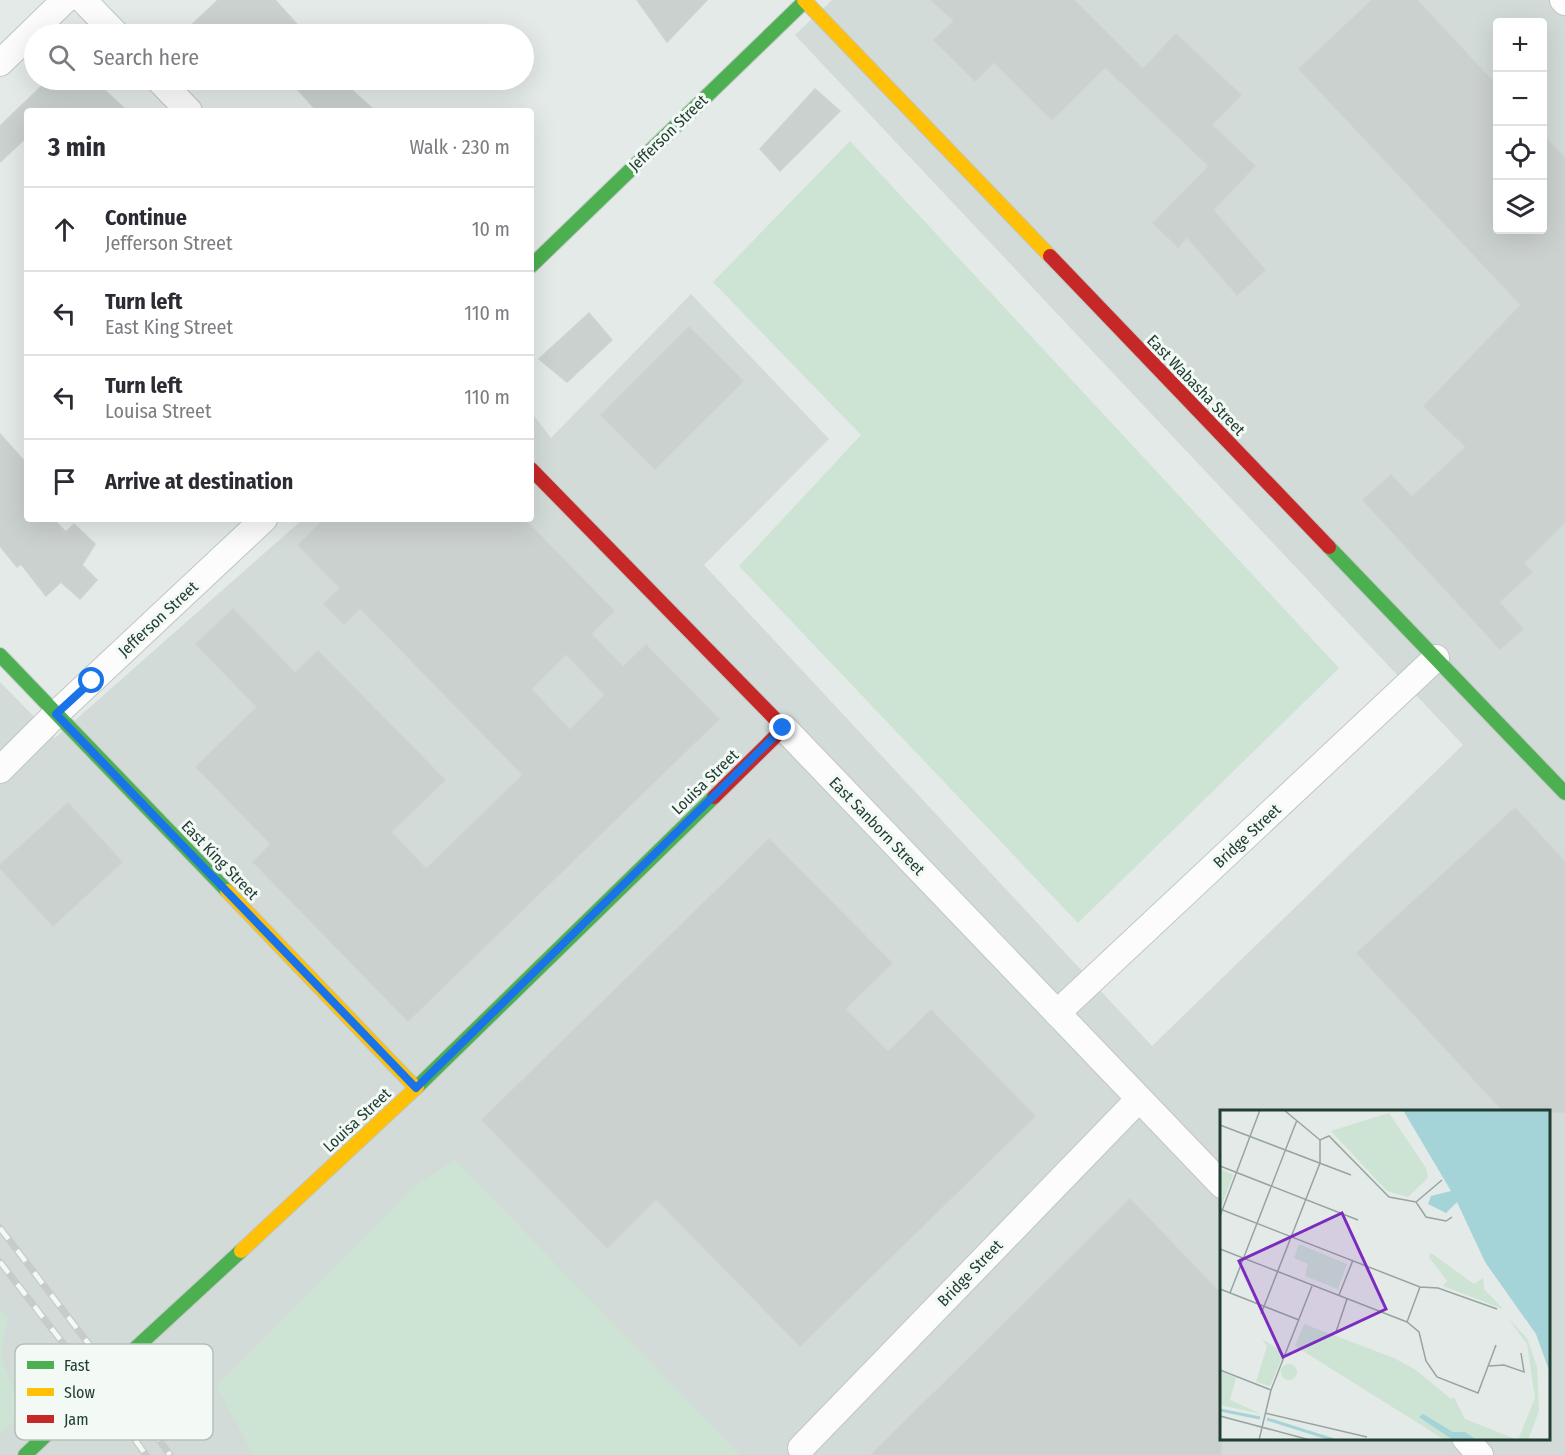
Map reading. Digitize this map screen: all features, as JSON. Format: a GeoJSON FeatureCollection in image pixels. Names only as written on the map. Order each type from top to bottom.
{"type":"FeatureCollection","features":[{"type":"Feature","properties":{"kind":"street"},"geometry":{"type":"LineString","coordinates":[[41,24],[66,0]]}},
{"type":"Feature","properties":{"kind":"street"},"geometry":{"type":"LineString","coordinates":[[84,0],[107,24]]}},
{"type":"Feature","properties":{"kind":"street","name":"Jefferson Street"},"geometry":{"type":"LineString","coordinates":[[534,263],[805,0]]}},
{"type":"Feature","properties":{"kind":"street","name":"East Wabasha Street"},"geometry":{"type":"LineString","coordinates":[[805,0],[1565,793]]}},
{"type":"Feature","properties":{"kind":"street"},"geometry":{"type":"LineString","coordinates":[[0,63],[24,40]]}},
{"type":"Feature","properties":{"kind":"street"},"geometry":{"type":"LineString","coordinates":[[169,90],[186,108]]}},
{"type":"Feature","properties":{"kind":"street","name":"East Sanborn Street"},"geometry":{"type":"LineString","coordinates":[[534,472],[1220,1184]]}},
{"type":"Feature","properties":{"kind":"street","name":"Jefferson Street"},"geometry":{"type":"LineString","coordinates":[[0,770],[56,714],[261,522]]}},
{"type":"Feature","properties":{"kind":"street","name":"East King Street"},"geometry":{"type":"LineString","coordinates":[[0,655],[416,1088]]}},
{"type":"Feature","properties":{"kind":"street","name":"Bridge Street"},"geometry":{"type":"LineString","coordinates":[[1057,1013],[1436,658]]}},
{"type":"Feature","properties":{"kind":"street","name":"Louisa Street"},"geometry":{"type":"LineString","coordinates":[[139,1344],[416,1088],[783,728]]}},
{"type":"Feature","properties":{"kind":"street","name":"Bridge Street"},"geometry":{"type":"LineString","coordinates":[[801,1448],[1139,1099]]}},
{"type":"Feature","properties":{"kind":"street","name":"Louisa Street"},"geometry":{"type":"LineString","coordinates":[[25,1455],[41,1440]]}},
{"type":"Feature","properties":{"kind":"street"},"geometry":{"type":"LineString","coordinates":[[1467,1440],[1480,1455]]}},
{"type":"Feature","properties":{"kind":"shaded area"},"geometry":{"type":"Polygon","coordinates":[[[832,0],[1565,0],[1565,1455],[0,1455],[0,682],[55,738],[300,522],[534,522],[534,416],[551,438],[691,294],[829,439],[704,565],[1152,1046],[1463,745],[795,35],[832,0]]]}},
{"type":"Feature","properties":{"kind":"green space"},"geometry":{"type":"Polygon","coordinates":[[[850,141],[1339,668],[1078,923],[739,566],[861,435],[713,282],[850,141]]]}},
{"type":"Feature","properties":{"kind":"green space"},"geometry":{"type":"Polygon","coordinates":[[[455,1160],[740,1455],[253,1455],[217,1386],[417,1184],[455,1160]]]}},
{"type":"Feature","properties":{"kind":"green space"},"geometry":{"type":"Polygon","coordinates":[[[0,1308],[8,1318],[1,1356],[15,1394],[15,1420],[0,1435],[0,1308]]]}},
{"type":"Feature","properties":{"kind":"building"},"geometry":{"type":"Polygon","coordinates":[[[218,0],[275,0],[297,24],[193,24],[218,0]]]}},
{"type":"Feature","properties":{"kind":"building"},"geometry":{"type":"Polygon","coordinates":[[[637,0],[707,0],[667,42],[637,0]]]}},
{"type":"Feature","properties":{"kind":"building"},"geometry":{"type":"Polygon","coordinates":[[[931,0],[1074,0],[1143,69],[1176,34],[1241,95],[1212,125],[1255,166],[1213,210],[1265,270],[1237,295],[1187,237],[1178,247],[1153,223],[1209,166],[1105,67],[1052,120],[994,62],[975,81],[934,40],[954,21],[931,0]]]}},
{"type":"Feature","properties":{"kind":"building"},"geometry":{"type":"Polygon","coordinates":[[[1372,0],[1417,0],[1493,82],[1493,234],[1547,234],[1547,139],[1565,158],[1565,522],[1524,563],[1532,572],[1499,602],[1523,629],[1500,649],[1363,500],[1391,475],[1412,497],[1466,447],[1424,406],[1521,305],[1299,69],[1372,0]]]}},
{"type":"Feature","properties":{"kind":"building"},"geometry":{"type":"Polygon","coordinates":[[[815,89],[840,111],[780,171],[760,149],[815,89]]]}},
{"type":"Feature","properties":{"kind":"building"},"geometry":{"type":"Polygon","coordinates":[[[38,90],[105,90],[124,108],[24,108],[24,140],[0,162],[0,126],[38,90]]]}},
{"type":"Feature","properties":{"kind":"building"},"geometry":{"type":"Polygon","coordinates":[[[298,90],[352,90],[372,108],[314,108],[298,90]]]}},
{"type":"Feature","properties":{"kind":"building"},"geometry":{"type":"Polygon","coordinates":[[[589,313],[612,340],[567,382],[539,359],[589,313]]]}},
{"type":"Feature","properties":{"kind":"building"},"geometry":{"type":"Polygon","coordinates":[[[689,327],[743,381],[655,469],[601,415],[689,327]]]}},
{"type":"Feature","properties":{"kind":"building"},"geometry":{"type":"Polygon","coordinates":[[[0,434],[24,461],[24,522],[56,522],[66,532],[74,524],[95,544],[82,565],[97,580],[80,599],[61,582],[46,596],[21,564],[17,567],[0,546],[0,434]]]}},
{"type":"Feature","properties":{"kind":"building"},"geometry":{"type":"Polygon","coordinates":[[[322,522],[527,522],[614,611],[591,634],[623,667],[646,645],[719,719],[408,1021],[253,862],[271,844],[196,767],[257,707],[196,644],[233,609],[295,673],[318,651],[445,780],[391,832],[426,869],[523,775],[360,608],[344,624],[324,604],[340,588],[298,545],[322,522]],[[566,654],[531,689],[570,730],[605,695],[566,654]]]}},
{"type":"Feature","properties":{"kind":"building"},"geometry":{"type":"Polygon","coordinates":[[[68,803],[122,862],[53,926],[0,868],[0,865],[68,803]]]}},
{"type":"Feature","properties":{"kind":"building"},"geometry":{"type":"Polygon","coordinates":[[[1515,808],[1565,862],[1565,1112],[1502,1110],[1357,953],[1515,808]]]}},
{"type":"Feature","properties":{"kind":"building"},"geometry":{"type":"Polygon","coordinates":[[[769,839],[892,963],[845,1009],[888,1052],[931,1010],[1035,1116],[800,1346],[656,1199],[607,1248],[482,1120],[769,839]]]}},
{"type":"Feature","properties":{"kind":"building"},"geometry":{"type":"Polygon","coordinates":[[[1130,1199],[1220,1293],[1221,1455],[871,1455],[1130,1199]]]}},
{"type":"Feature","properties":{"kind":"railway"},"geometry":{"type":"LineString","coordinates":[[0,1228],[89,1344]]}},
{"type":"Feature","properties":{"kind":"railway"},"geometry":{"type":"LineString","coordinates":[[0,1262],[64,1344]]}},
{"type":"Feature","properties":{"kind":"railway"},"geometry":{"type":"LineString","coordinates":[[135,1440],[146,1455]]}},
{"type":"Feature","properties":{"kind":"railway"},"geometry":{"type":"LineString","coordinates":[[159,1440],[170,1455]]}},
{"type":"Feature","properties":{"kind":"traffic: fast"},"geometry":{"type":"LineString","coordinates":[[534,263],[806,0]]}},
{"type":"Feature","properties":{"kind":"traffic: fast"},"geometry":{"type":"LineString","coordinates":[[1329,547],[1565,793]]}},
{"type":"Feature","properties":{"kind":"traffic: fast"},"geometry":{"type":"LineString","coordinates":[[0,655],[227,891]]}},
{"type":"Feature","properties":{"kind":"traffic: fast"},"geometry":{"type":"LineString","coordinates":[[417,1087],[714,797]]}},
{"type":"Feature","properties":{"kind":"traffic: fast"},"geometry":{"type":"LineString","coordinates":[[140,1344],[241,1251]]}},
{"type":"Feature","properties":{"kind":"traffic: fast"},"geometry":{"type":"LineString","coordinates":[[25,1455],[41,1440]]}},
{"type":"Feature","properties":{"kind":"traffic: slow"},"geometry":{"type":"LineString","coordinates":[[804,0],[1050,256]]}},
{"type":"Feature","properties":{"kind":"traffic: slow"},"geometry":{"type":"LineString","coordinates":[[227,891],[416,1088]]}},
{"type":"Feature","properties":{"kind":"traffic: slow"},"geometry":{"type":"LineString","coordinates":[[241,1251],[417,1087]]}},
{"type":"Feature","properties":{"kind":"traffic: jam"},"geometry":{"type":"LineString","coordinates":[[1050,256],[1329,547]]}},
{"type":"Feature","properties":{"kind":"traffic: jam"},"geometry":{"type":"LineString","coordinates":[[534,472],[784,728],[714,797]]}},
{"type":"Feature","properties":{"kind":"route"},"geometry":{"type":"LineString","coordinates":[[92,681],[56,714],[416,1088],[783,728]]}}]}
